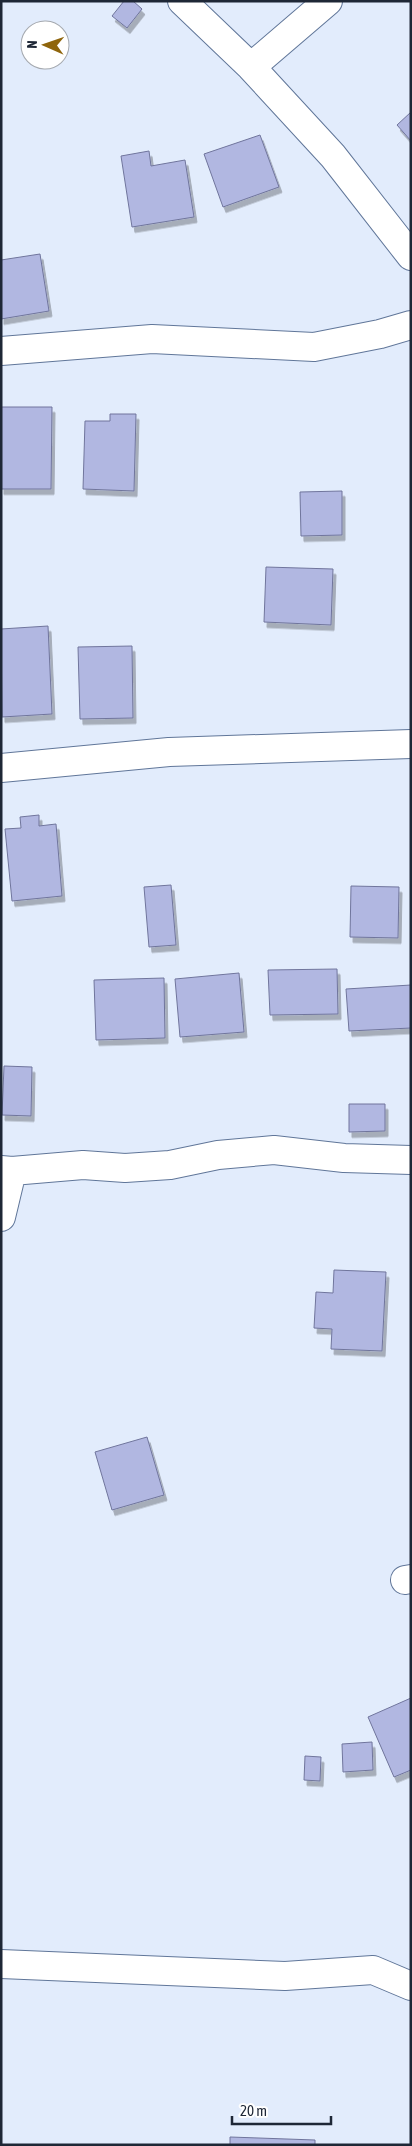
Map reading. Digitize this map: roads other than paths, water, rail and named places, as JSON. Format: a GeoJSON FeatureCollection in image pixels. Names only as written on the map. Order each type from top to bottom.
{"type":"FeatureCollection","features":[{"type":"Feature","properties":{"kind":"street"},"geometry":{"type":"LineString","coordinates":[[182,1],[251,67],[333,156],[411,256]]}},
{"type":"Feature","properties":{"kind":"street"},"geometry":{"type":"LineString","coordinates":[[251,67],[328,1]]}},
{"type":"Feature","properties":{"kind":"street"},"geometry":{"type":"LineString","coordinates":[[1,351],[152,339],[314,347],[380,334],[411,325]]}},
{"type":"Feature","properties":{"kind":"street"},"geometry":{"type":"LineString","coordinates":[[1,768],[169,752],[411,744]]}},
{"type":"Feature","properties":{"kind":"street"},"geometry":{"type":"LineString","coordinates":[[1,1217],[7,1170],[83,1165],[125,1168],[170,1165],[218,1155],[274,1150],[344,1158],[411,1160]]}},
{"type":"Feature","properties":{"kind":"street"},"geometry":{"type":"LineString","coordinates":[[1,1964],[285,1976],[373,1970],[411,1986]]}}]}
